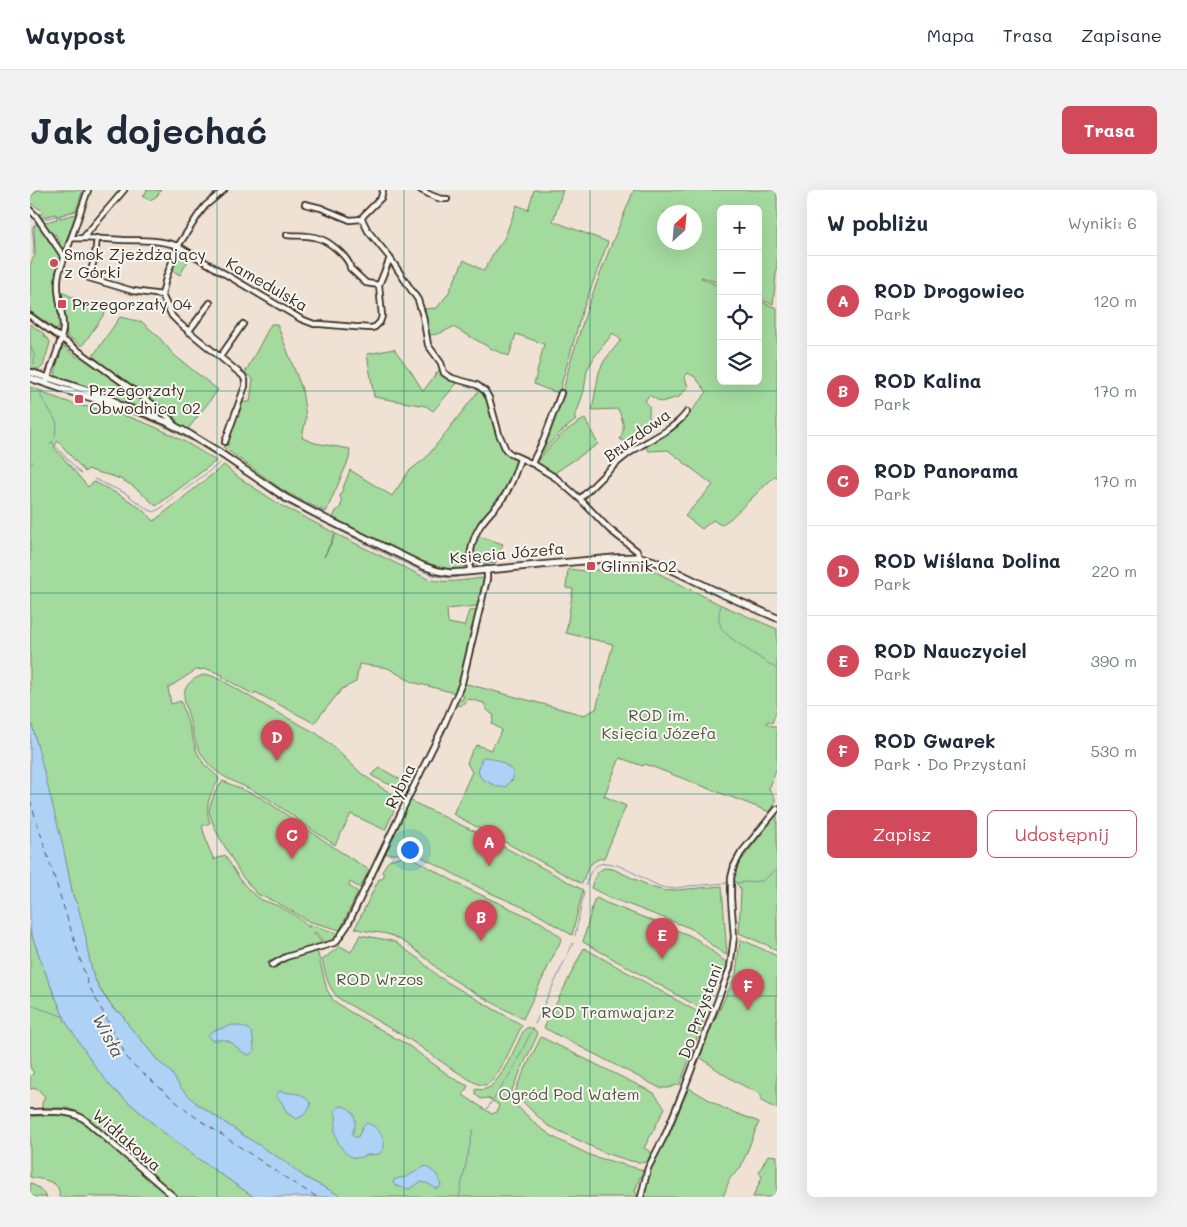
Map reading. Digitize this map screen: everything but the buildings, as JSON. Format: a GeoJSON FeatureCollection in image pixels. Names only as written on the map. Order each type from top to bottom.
{"type":"FeatureCollection","features":[{"type":"Feature","properties":{"kind":"main road","name":"Księcia Józefa"},"geometry":{"type":"LineString","coordinates":[[30,372],[98,394],[122,406]]}},
{"type":"Feature","properties":{"kind":"main road","name":"Księcia Józefa"},"geometry":{"type":"LineString","coordinates":[[32,379],[147,414],[174,426],[209,445],[286,498],[412,562],[438,572],[450,573],[640,557],[654,561],[777,618]]}},
{"type":"Feature","properties":{"kind":"street"},"geometry":{"type":"LineString","coordinates":[[46,384],[63,326],[58,282],[59,273],[88,190]]}},
{"type":"Feature","properties":{"kind":"street"},"geometry":{"type":"LineString","coordinates":[[83,238],[124,190]]}},
{"type":"Feature","properties":{"kind":"street"},"geometry":{"type":"LineString","coordinates":[[224,190],[205,206],[178,246],[162,295],[172,316],[188,332],[243,376],[245,380],[245,386],[225,442]]}},
{"type":"Feature","properties":{"kind":"street"},"geometry":{"type":"LineString","coordinates":[[362,220],[363,216],[381,198],[383,190]]}},
{"type":"Feature","properties":{"kind":"street"},"geometry":{"type":"LineString","coordinates":[[421,190],[439,198],[447,199]]}},
{"type":"Feature","properties":{"kind":"street"},"geometry":{"type":"LineString","coordinates":[[305,204],[321,208],[350,220],[362,220]]}},
{"type":"Feature","properties":{"kind":"street"},"geometry":{"type":"LineString","coordinates":[[30,210],[64,257]]}},
{"type":"Feature","properties":{"kind":"street"},"geometry":{"type":"LineString","coordinates":[[362,220],[418,300],[428,345],[441,363],[444,373],[452,378],[477,385],[485,390],[506,450],[556,478],[580,499],[609,529],[637,551],[640,557]]}},
{"type":"Feature","properties":{"kind":"street"},"geometry":{"type":"LineString","coordinates":[[287,235],[322,239],[347,259],[350,268],[366,283],[379,285]]}},
{"type":"Feature","properties":{"kind":"street"},"geometry":{"type":"LineString","coordinates":[[71,238],[165,242],[178,246]]}},
{"type":"Feature","properties":{"kind":"street"},"geometry":{"type":"LineString","coordinates":[[97,238],[95,256],[89,278],[133,291],[162,295]]}},
{"type":"Feature","properties":{"kind":"street","name":"Kamedulska"},"geometry":{"type":"LineString","coordinates":[[178,246],[301,319],[314,324],[371,328],[376,327],[382,316],[379,285],[390,258]]}},
{"type":"Feature","properties":{"kind":"street"},"geometry":{"type":"LineString","coordinates":[[188,332],[210,303]]}},
{"type":"Feature","properties":{"kind":"street","name":"Księcia Józefa"},"geometry":{"type":"LineString","coordinates":[[30,316],[161,410],[172,420],[174,426]]}},
{"type":"Feature","properties":{"kind":"street"},"geometry":{"type":"LineString","coordinates":[[220,357],[243,324]]}},
{"type":"Feature","properties":{"kind":"street"},"geometry":{"type":"LineString","coordinates":[[532,463],[544,438],[561,393]]}},
{"type":"Feature","properties":{"kind":"street","name":"Bruzdowa"},"geometry":{"type":"LineString","coordinates":[[580,499],[630,452],[674,426],[687,412]]}},
{"type":"Feature","properties":{"kind":"street"},"geometry":{"type":"LineString","coordinates":[[470,571],[472,544],[476,534],[504,496],[511,484],[520,459]]}},
{"type":"Feature","properties":{"kind":"street","name":"Rybna"},"geometry":{"type":"LineString","coordinates":[[272,964],[336,942],[347,926],[444,725],[462,683],[488,579],[487,569]]}},
{"type":"Feature","properties":{"kind":"street","name":"Do Przystani"},"geometry":{"type":"LineString","coordinates":[[641,1197],[648,1168],[666,1133],[730,968],[734,936],[731,899],[731,878],[734,866],[741,852],[777,809]]}},
{"type":"Feature","properties":{"kind":"street","name":"Widłakowa"},"geometry":{"type":"LineString","coordinates":[[30,1112],[66,1112],[78,1115],[174,1197]]}},
{"type":"Feature","properties":{"kind":"green space"},"geometry":{"type":"Polygon","coordinates":[[[36,190],[83,190],[76,210],[59,216],[60,218],[76,214],[62,253],[57,245],[60,242],[55,234],[51,237],[42,223],[57,219],[56,214],[40,218],[43,211],[30,203],[30,197],[36,190]]]}},
{"type":"Feature","properties":{"kind":"green space"},"geometry":{"type":"Polygon","coordinates":[[[147,190],[161,190],[157,196],[150,200],[143,197],[147,190]]]}},
{"type":"Feature","properties":{"kind":"green space"},"geometry":{"type":"Polygon","coordinates":[[[534,190],[563,190],[553,221],[608,242],[582,312],[559,393],[534,384],[544,344],[516,334],[509,356],[494,350],[453,327],[436,334],[426,334],[423,309],[437,308],[448,294],[464,260],[484,271],[494,252],[504,239],[517,205],[528,210],[534,190]]]}},
{"type":"Feature","properties":{"kind":"green space"},"geometry":{"type":"Polygon","coordinates":[[[634,190],[777,190],[777,265],[773,304],[762,300],[762,205],[717,205],[717,283],[701,278],[717,285],[717,385],[762,385],[762,302],[777,308],[777,477],[775,476],[730,519],[721,525],[713,520],[702,529],[685,516],[713,485],[668,450],[649,451],[644,445],[680,424],[707,392],[695,377],[688,373],[685,377],[688,387],[679,397],[661,402],[649,395],[645,401],[649,407],[651,428],[623,441],[620,439],[623,424],[618,409],[592,410],[599,372],[604,361],[621,340],[613,333],[595,356],[587,370],[584,391],[574,418],[576,420],[561,432],[537,458],[562,395],[588,306],[634,190]]]}},
{"type":"Feature","properties":{"kind":"green space"},"geometry":{"type":"Polygon","coordinates":[[[39,224],[57,250],[60,258],[56,274],[60,321],[60,327],[57,330],[30,311],[30,264],[35,255],[34,226],[39,224]]]}},
{"type":"Feature","properties":{"kind":"green space"},"geometry":{"type":"Polygon","coordinates":[[[182,252],[189,259],[180,275],[171,270],[178,254],[182,252]]]}},
{"type":"Feature","properties":{"kind":"green space"},"geometry":{"type":"Polygon","coordinates":[[[62,292],[105,313],[82,346],[67,336],[62,292]]]}},
{"type":"Feature","properties":{"kind":"green space"},"geometry":{"type":"Polygon","coordinates":[[[120,317],[142,322],[158,336],[174,355],[218,390],[188,429],[178,424],[175,417],[93,356],[120,317]]]}},
{"type":"Feature","properties":{"kind":"green space"},"geometry":{"type":"Polygon","coordinates":[[[30,324],[44,334],[50,343],[43,366],[40,369],[30,368],[30,324]]]}},
{"type":"Feature","properties":{"kind":"green space"},"geometry":{"type":"Polygon","coordinates":[[[271,324],[277,324],[302,389],[306,418],[302,438],[315,443],[350,449],[349,459],[326,512],[281,489],[223,447],[241,402],[250,402],[253,379],[245,373],[271,324]]]}},
{"type":"Feature","properties":{"kind":"green space"},"geometry":{"type":"Polygon","coordinates":[[[63,346],[77,357],[82,357],[167,418],[57,377],[55,372],[63,346]]]}},
{"type":"Feature","properties":{"kind":"green space"},"geometry":{"type":"Polygon","coordinates":[[[394,349],[423,391],[440,369],[445,376],[459,381],[433,411],[426,406],[374,397],[367,354],[394,349]]]}},
{"type":"Feature","properties":{"kind":"green space"},"geometry":{"type":"Polygon","coordinates":[[[30,387],[74,404],[114,413],[145,423],[181,440],[216,461],[156,506],[125,481],[88,469],[85,472],[58,441],[54,447],[88,487],[94,482],[109,489],[126,498],[154,521],[224,465],[238,477],[282,506],[335,533],[324,557],[336,534],[428,579],[462,581],[484,579],[477,606],[447,609],[448,623],[464,626],[469,611],[477,610],[455,693],[412,682],[388,668],[359,664],[356,682],[342,689],[314,723],[255,692],[254,695],[222,677],[223,675],[207,669],[196,670],[168,688],[171,704],[181,701],[197,752],[204,764],[219,780],[209,800],[208,817],[210,823],[202,826],[214,860],[225,855],[249,890],[262,900],[293,914],[309,928],[309,924],[339,934],[332,942],[326,944],[315,932],[322,943],[320,946],[270,961],[268,965],[273,970],[283,961],[317,950],[327,990],[333,1000],[409,1046],[454,1079],[468,1086],[463,1095],[492,1114],[497,1112],[499,1105],[488,1098],[481,1099],[476,1095],[475,1090],[488,1088],[498,1078],[524,1030],[528,1027],[536,1031],[537,1036],[509,1096],[538,1126],[555,1138],[592,1156],[643,1170],[635,1191],[638,1197],[338,1197],[306,1178],[196,1103],[157,1060],[129,1026],[121,1013],[115,1010],[100,989],[93,975],[30,718],[30,387]]]}},
{"type":"Feature","properties":{"kind":"green space"},"geometry":{"type":"Polygon","coordinates":[[[480,389],[491,409],[506,453],[516,460],[508,486],[474,533],[467,562],[463,569],[446,569],[424,562],[333,518],[336,511],[340,508],[342,502],[340,496],[350,470],[392,496],[409,471],[426,458],[480,389]]]}},
{"type":"Feature","properties":{"kind":"green space"},"geometry":{"type":"Polygon","coordinates":[[[91,400],[156,420],[220,456],[218,457],[160,424],[91,402],[91,400]]]}},
{"type":"Feature","properties":{"kind":"green space"},"geometry":{"type":"Polygon","coordinates":[[[585,419],[598,444],[553,474],[537,463],[558,438],[585,419]]]}},
{"type":"Feature","properties":{"kind":"green space"},"geometry":{"type":"Polygon","coordinates":[[[478,536],[503,544],[495,563],[474,565],[475,546],[478,536]]]}},
{"type":"Feature","properties":{"kind":"green space","name":"ROD im. Księcia Józefa"},"geometry":{"type":"Polygon","coordinates":[[[635,566],[652,570],[719,604],[777,629],[777,709],[772,723],[768,721],[766,723],[777,728],[777,767],[769,789],[775,798],[775,802],[770,812],[645,764],[643,766],[620,758],[604,796],[626,806],[604,858],[592,863],[587,870],[582,884],[453,814],[472,772],[467,763],[472,751],[477,745],[491,750],[502,730],[492,724],[494,715],[490,713],[484,703],[469,699],[460,706],[456,704],[457,700],[462,700],[464,696],[460,693],[464,684],[467,684],[584,715],[596,709],[613,644],[566,633],[573,589],[566,588],[568,569],[585,571],[635,566]]]}},
{"type":"Feature","properties":{"kind":"green space"},"geometry":{"type":"Polygon","coordinates":[[[203,675],[210,675],[225,682],[316,733],[362,774],[400,798],[385,830],[351,814],[335,845],[266,798],[221,775],[209,765],[198,747],[193,734],[184,696],[186,687],[192,680],[203,675]]]}},
{"type":"Feature","properties":{"kind":"green space"},"geometry":{"type":"Polygon","coordinates":[[[380,768],[410,785],[409,788],[405,792],[371,775],[380,768]]]}},
{"type":"Feature","properties":{"kind":"green space"},"geometry":{"type":"Polygon","coordinates":[[[223,781],[262,798],[369,870],[360,888],[350,882],[349,886],[358,892],[340,930],[308,921],[280,904],[257,894],[241,875],[215,829],[209,811],[215,792],[223,781]]]}},
{"type":"Feature","properties":{"kind":"green space"},"geometry":{"type":"Polygon","coordinates":[[[411,801],[482,835],[583,890],[572,935],[534,912],[486,891],[420,856],[385,853],[385,849],[407,803],[411,801]]]}},
{"type":"Feature","properties":{"kind":"green space"},"geometry":{"type":"Polygon","coordinates":[[[777,814],[777,951],[766,944],[739,933],[741,890],[734,879],[737,866],[777,814]]]}},
{"type":"Feature","properties":{"kind":"green space"},"geometry":{"type":"Polygon","coordinates":[[[400,857],[414,859],[466,888],[542,923],[562,938],[523,1019],[443,973],[416,950],[398,938],[388,934],[355,928],[379,879],[382,879],[384,875],[382,872],[385,866],[390,860],[400,857]]]}},
{"type":"Feature","properties":{"kind":"green space"},"geometry":{"type":"Polygon","coordinates":[[[604,868],[613,869],[654,888],[665,891],[722,886],[727,955],[690,928],[611,898],[591,888],[595,876],[604,868]]]}},
{"type":"Feature","properties":{"kind":"green space"},"geometry":{"type":"Polygon","coordinates":[[[597,898],[689,935],[727,963],[728,967],[725,973],[719,975],[704,1010],[583,942],[594,900],[597,898]]]}},
{"type":"Feature","properties":{"kind":"green space"},"geometry":{"type":"Polygon","coordinates":[[[30,930],[66,1022],[111,1087],[193,1155],[254,1197],[177,1197],[83,1115],[67,1108],[42,1108],[45,1097],[37,1088],[30,1089],[30,1076],[34,1073],[30,1067],[30,930]]]}},
{"type":"Feature","properties":{"kind":"green space","name":"ROD Wrzos"},"geometry":{"type":"Polygon","coordinates":[[[360,935],[395,942],[439,977],[522,1025],[502,1066],[492,1081],[485,1085],[472,1081],[407,1038],[341,1000],[333,992],[322,960],[340,946],[351,952],[360,935]]]}},
{"type":"Feature","properties":{"kind":"green space"},"geometry":{"type":"Polygon","coordinates":[[[740,940],[777,956],[777,1109],[761,1101],[761,1094],[729,1078],[700,1057],[736,974],[740,940]]]}},
{"type":"Feature","properties":{"kind":"green space","name":"ROD Tramwajarz"},"geometry":{"type":"Polygon","coordinates":[[[584,948],[705,1016],[680,1084],[668,1088],[660,1088],[544,1028],[584,948]]]}},
{"type":"Feature","properties":{"kind":"green space","name":"Ogród Pod Wałem"},"geometry":{"type":"Polygon","coordinates":[[[541,1037],[654,1093],[665,1108],[644,1148],[651,1152],[647,1163],[631,1161],[605,1153],[547,1125],[515,1094],[517,1086],[541,1037]]]}},
{"type":"Feature","properties":{"kind":"green space"},"geometry":{"type":"Polygon","coordinates":[[[689,1088],[725,1109],[759,1122],[740,1169],[730,1178],[723,1197],[645,1197],[644,1194],[650,1170],[670,1133],[689,1088]]]}},
{"type":"Feature","properties":{"kind":"green space"},"geometry":{"type":"Polygon","coordinates":[[[70,1115],[85,1122],[169,1197],[59,1197],[59,1191],[54,1184],[30,1177],[30,1119],[34,1116],[70,1115]]]}},
{"type":"Feature","properties":{"kind":"green space"},"geometry":{"type":"Polygon","coordinates":[[[768,1155],[777,1156],[777,1197],[753,1197],[762,1177],[759,1172],[768,1155]]]}},
{"type":"Feature","properties":{"kind":"green space"},"geometry":{"type":"Polygon","coordinates":[[[30,1183],[39,1188],[47,1197],[30,1197],[30,1183]]]}},
{"type":"Feature","properties":{"kind":"water","name":"Wisła"},"geometry":{"type":"Polygon","coordinates":[[[30,717],[63,846],[73,896],[78,906],[86,938],[93,975],[100,990],[114,1010],[121,1013],[129,1026],[157,1060],[171,1072],[180,1087],[196,1103],[284,1161],[306,1178],[343,1197],[254,1197],[162,1131],[111,1087],[94,1065],[66,1022],[30,930],[30,717]]]}},
{"type":"Feature","properties":{"kind":"water"},"geometry":{"type":"Polygon","coordinates":[[[483,757],[492,758],[500,762],[513,772],[513,780],[506,787],[498,787],[482,779],[478,772],[483,757]]]}},
{"type":"Feature","properties":{"kind":"water"},"geometry":{"type":"Polygon","coordinates":[[[233,1025],[248,1029],[251,1032],[254,1051],[249,1055],[231,1042],[211,1040],[208,1035],[213,1031],[233,1025]]]}},
{"type":"Feature","properties":{"kind":"water"},"geometry":{"type":"Polygon","coordinates":[[[280,1091],[304,1096],[311,1104],[309,1109],[296,1119],[286,1112],[283,1104],[277,1097],[280,1091]]]}},
{"type":"Feature","properties":{"kind":"water"},"geometry":{"type":"Polygon","coordinates":[[[341,1106],[346,1107],[353,1113],[355,1125],[352,1134],[354,1137],[358,1137],[366,1123],[380,1132],[384,1147],[379,1154],[356,1158],[344,1151],[338,1142],[335,1132],[335,1112],[341,1106]]]}},
{"type":"Feature","properties":{"kind":"water"},"geometry":{"type":"Polygon","coordinates":[[[426,1166],[437,1175],[441,1186],[439,1188],[421,1182],[409,1189],[396,1186],[393,1183],[394,1180],[407,1177],[426,1166]]]}},
{"type":"Feature","properties":{"kind":"waterway"},"geometry":{"type":"LineString","coordinates":[[41,220],[76,211]]}},
{"type":"Feature","properties":{"kind":"waterway"},"geometry":{"type":"LineString","coordinates":[[33,254],[32,227],[37,222]]}},
{"type":"Feature","properties":{"kind":"waterway"},"geometry":{"type":"LineString","coordinates":[[30,345],[34,354],[34,365]]}},
{"type":"Feature","properties":{"kind":"waterway"},"geometry":{"type":"LineString","coordinates":[[41,392],[41,397],[57,423],[55,436]]}},
{"type":"Feature","properties":{"kind":"waterway"},"geometry":{"type":"LineString","coordinates":[[50,444],[53,441]]}},
{"type":"Feature","properties":{"kind":"waterway"},"geometry":{"type":"LineString","coordinates":[[52,442],[81,474]]}},
{"type":"Feature","properties":{"kind":"waterway"},"geometry":{"type":"LineString","coordinates":[[220,448],[279,489],[325,513]]}},
{"type":"Feature","properties":{"kind":"waterway"},"geometry":{"type":"LineString","coordinates":[[223,459],[285,503],[380,551],[424,572],[436,576],[458,577]]}},
{"type":"Feature","properties":{"kind":"waterway"},"geometry":{"type":"LineString","coordinates":[[30,465],[33,462]]}},
{"type":"Feature","properties":{"kind":"waterway"},"geometry":{"type":"LineString","coordinates":[[94,479],[125,493],[154,512],[220,463]]}},
{"type":"Feature","properties":{"kind":"waterway"},"geometry":{"type":"LineString","coordinates":[[332,517],[423,563],[442,568],[461,569]]}},
{"type":"Feature","properties":{"kind":"waterway"},"geometry":{"type":"LineString","coordinates":[[478,566],[487,565]]}},
{"type":"Feature","properties":{"kind":"waterway"},"geometry":{"type":"LineString","coordinates":[[721,606],[719,620],[722,629],[739,644],[777,669]]}},
{"type":"Feature","properties":{"kind":"waterway"},"geometry":{"type":"LineString","coordinates":[[586,885],[591,871],[599,864],[609,863],[666,888],[728,883]]}},
{"type":"Feature","properties":{"kind":"waterway"},"geometry":{"type":"LineString","coordinates":[[733,883],[762,881],[777,869]]}},
{"type":"Feature","properties":{"kind":"waterway"},"geometry":{"type":"LineString","coordinates":[[575,936],[584,892]]}},
{"type":"Feature","properties":{"kind":"waterway"},"geometry":{"type":"LineString","coordinates":[[535,1024],[573,943]]}},
{"type":"Feature","properties":{"kind":"waterway"},"geometry":{"type":"LineString","coordinates":[[30,1005],[65,1017]]}},
{"type":"Feature","properties":{"kind":"waterway"},"geometry":{"type":"LineString","coordinates":[[487,1109],[512,1071],[531,1032]]}},
{"type":"Feature","properties":{"kind":"waterway"},"geometry":{"type":"LineString","coordinates":[[459,1197],[473,1130]]}},
{"type":"Feature","properties":{"kind":"ferry route"},"geometry":{"type":"LineString","coordinates":[[30,800],[88,984],[129,1061],[188,1112],[317,1197]]}},
{"type":"Feature","properties":{"kind":"place","name":"Smok Zjeżdżający z Górki"},"geometry":{"type":"Point","coordinates":[54,263]}},
{"type":"Feature","properties":{"kind":"place","name":"Przegorzały 04"},"geometry":{"type":"Point","coordinates":[62,304]}},
{"type":"Feature","properties":{"kind":"place","name":"Przegorzały Obwodnica 02"},"geometry":{"type":"Point","coordinates":[79,399]}},
{"type":"Feature","properties":{"kind":"place","name":"Glinnik 02"},"geometry":{"type":"Point","coordinates":[591,566]}},
{"type":"Feature","properties":{"kind":"place","name":"ROD Wiślana Dolina"},"geometry":{"type":"Point","coordinates":[277,761]}},
{"type":"Feature","properties":{"kind":"place","name":"ROD Panorama"},"geometry":{"type":"Point","coordinates":[292,859]}},
{"type":"Feature","properties":{"kind":"place","name":"ROD Drogowiec"},"geometry":{"type":"Point","coordinates":[489,866]}},
{"type":"Feature","properties":{"kind":"place","name":"ROD Kalina"},"geometry":{"type":"Point","coordinates":[481,941]}},
{"type":"Feature","properties":{"kind":"place","name":"ROD Nauczyciel"},"geometry":{"type":"Point","coordinates":[662,959]}},
{"type":"Feature","properties":{"kind":"place","name":"ROD Gwarek"},"geometry":{"type":"Point","coordinates":[748,1010]}}]}
